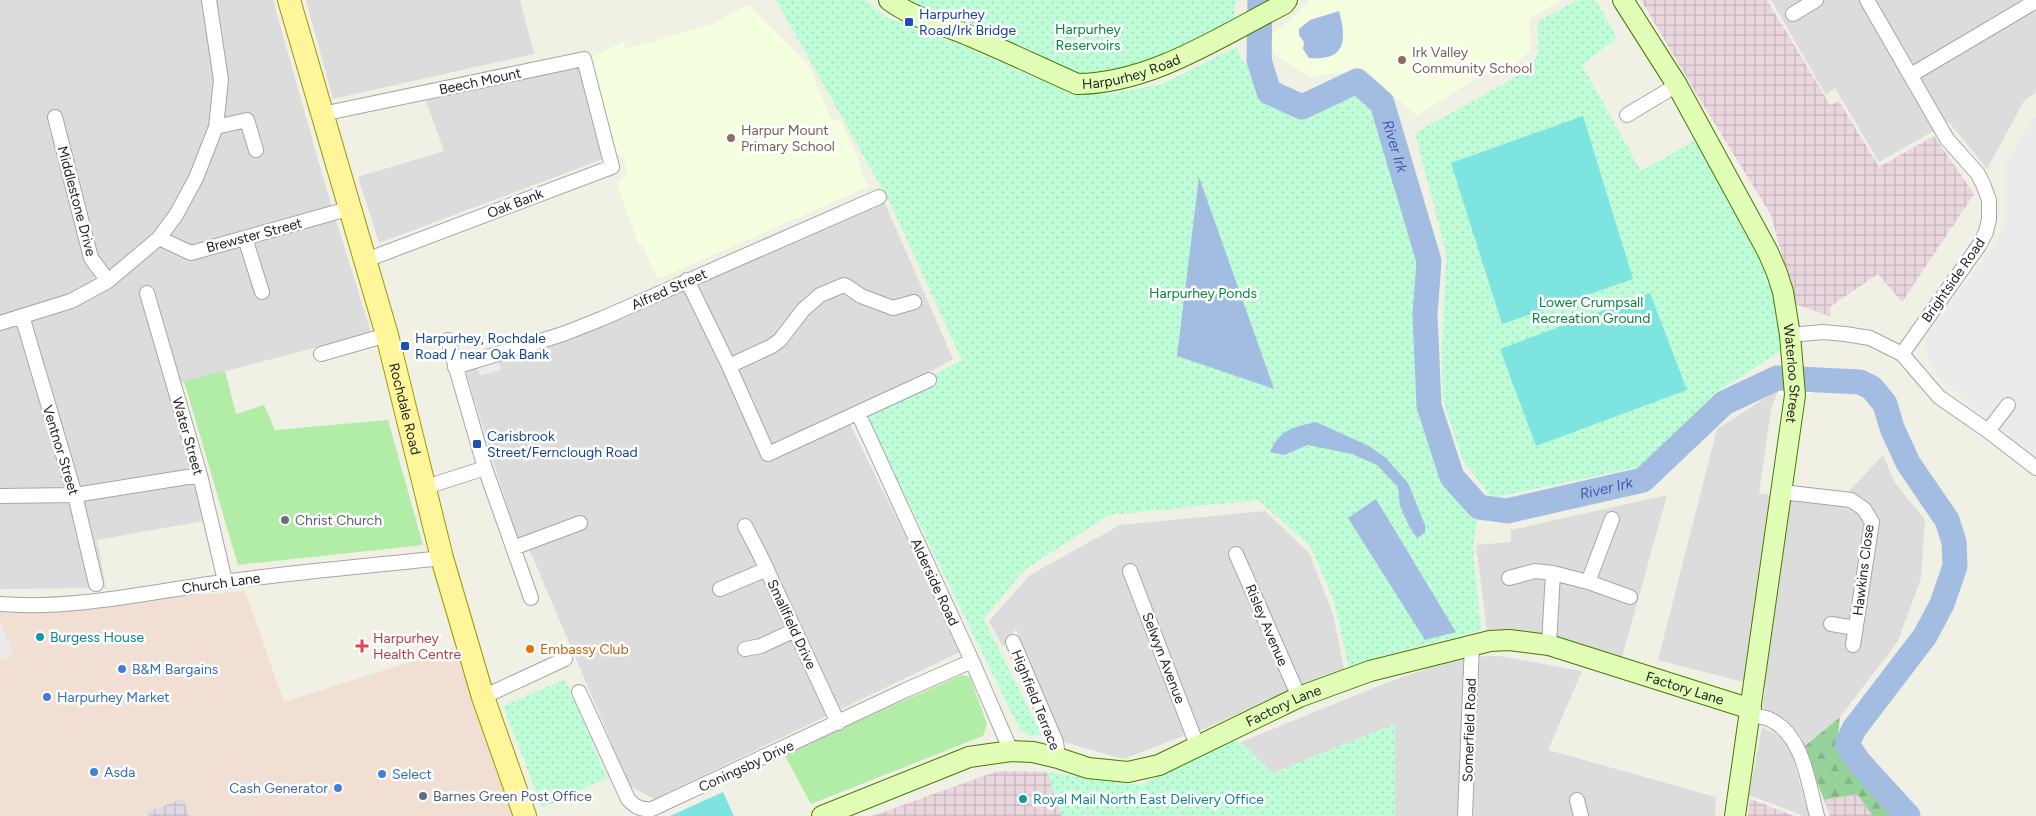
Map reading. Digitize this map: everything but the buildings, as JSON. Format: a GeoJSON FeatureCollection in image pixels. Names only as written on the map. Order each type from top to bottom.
{"type":"FeatureCollection","features":[{"type":"Feature","properties":{"kind":"main road","name":"Rochdale Road"},"geometry":{"type":"LineString","coordinates":[[289,0],[387,335],[442,558],[483,697],[525,816]]}},
{"type":"Feature","properties":{"kind":"street"},"geometry":{"type":"LineString","coordinates":[[0,323],[71,300],[108,281],[159,238],[188,194],[216,127],[221,80],[208,0]]}},
{"type":"Feature","properties":{"kind":"street","name":"Harpurhey Road"},"geometry":{"type":"LineString","coordinates":[[889,0],[899,8],[930,23],[968,35],[1077,84],[1094,84],[1136,76],[1160,67],[1286,2]]}},
{"type":"Feature","properties":{"kind":"street","name":"Waterloo Street"},"geometry":{"type":"LineString","coordinates":[[1623,0],[1677,85],[1768,252],[1783,292],[1790,335],[1795,394],[1735,816]]}},
{"type":"Feature","properties":{"kind":"street"},"geometry":{"type":"LineString","coordinates":[[1793,14],[1816,0]]}},
{"type":"Feature","properties":{"kind":"street","name":"Brightside Road"},"geometry":{"type":"LineString","coordinates":[[1867,0],[1947,139],[1978,174],[1989,200],[1989,219],[1986,232],[1980,244],[1902,354]]}},
{"type":"Feature","properties":{"kind":"street"},"geometry":{"type":"LineString","coordinates":[[1911,75],[2036,2]]}},
{"type":"Feature","properties":{"kind":"street","name":"Beech Mount"},"geometry":{"type":"LineString","coordinates":[[322,114],[584,59],[599,112]]}},
{"type":"Feature","properties":{"kind":"street"},"geometry":{"type":"LineString","coordinates":[[1627,115],[1677,85]]}},
{"type":"Feature","properties":{"kind":"street","name":"Oak Bank"},"geometry":{"type":"LineString","coordinates":[[366,260],[612,167],[599,112]]}},
{"type":"Feature","properties":{"kind":"street","name":"Middlestone Drive"},"geometry":{"type":"LineString","coordinates":[[55,117],[91,258],[108,281]]}},
{"type":"Feature","properties":{"kind":"street"},"geometry":{"type":"LineString","coordinates":[[216,127],[247,120],[256,150]]}},
{"type":"Feature","properties":{"kind":"street","name":"Alfred Street"},"geometry":{"type":"LineString","coordinates":[[455,367],[563,334],[601,319],[879,197]]}},
{"type":"Feature","properties":{"kind":"street","name":"Brewster Street"},"geometry":{"type":"LineString","coordinates":[[159,238],[191,253],[351,208]]}},
{"type":"Feature","properties":{"kind":"street"},"geometry":{"type":"LineString","coordinates":[[245,238],[262,292]]}},
{"type":"Feature","properties":{"kind":"street"},"geometry":{"type":"LineString","coordinates":[[687,280],[729,366],[768,454],[929,380]]}},
{"type":"Feature","properties":{"kind":"street"},"geometry":{"type":"LineString","coordinates":[[729,366],[772,346],[780,340],[803,310],[820,295],[844,285],[866,298],[892,308],[914,302]]}},
{"type":"Feature","properties":{"kind":"street","name":"Water Street"},"geometry":{"type":"LineString","coordinates":[[147,293],[200,475],[225,581]]}},
{"type":"Feature","properties":{"kind":"street","name":"Ventnor Street"},"geometry":{"type":"LineString","coordinates":[[22,316],[75,495],[96,584]]}},
{"type":"Feature","properties":{"kind":"street"},"geometry":{"type":"LineString","coordinates":[[1790,335],[1823,332],[1853,335],[1870,338],[1902,354],[1939,397],[1988,431],[2036,468]]}},
{"type":"Feature","properties":{"kind":"street"},"geometry":{"type":"LineString","coordinates":[[321,354],[387,335]]}},
{"type":"Feature","properties":{"kind":"street"},"geometry":{"type":"LineString","coordinates":[[448,340],[485,468],[531,598]]}},
{"type":"Feature","properties":{"kind":"street"},"geometry":{"type":"LineString","coordinates":[[1988,431],[2008,405]]}},
{"type":"Feature","properties":{"kind":"street","name":"Alderside Road"},"geometry":{"type":"LineString","coordinates":[[858,413],[972,661],[1011,751]]}},
{"type":"Feature","properties":{"kind":"street"},"geometry":{"type":"LineString","coordinates":[[426,487],[485,468]]}},
{"type":"Feature","properties":{"kind":"street"},"geometry":{"type":"LineString","coordinates":[[0,496],[75,495],[200,475]]}},
{"type":"Feature","properties":{"kind":"street","name":"Hawkins Close"},"geometry":{"type":"LineString","coordinates":[[1782,492],[1851,500],[1864,509],[1872,522],[1854,645]]}},
{"type":"Feature","properties":{"kind":"street"},"geometry":{"type":"LineString","coordinates":[[1588,582],[1612,519]]}},
{"type":"Feature","properties":{"kind":"street"},"geometry":{"type":"LineString","coordinates":[[513,548],[580,523]]}},
{"type":"Feature","properties":{"kind":"street","name":"Smallfield Drive"},"geometry":{"type":"LineString","coordinates":[[745,526],[767,569],[838,723]]}},
{"type":"Feature","properties":{"kind":"street","name":"Risley Avenue"},"geometry":{"type":"LineString","coordinates":[[1236,554],[1298,697]]}},
{"type":"Feature","properties":{"kind":"street","name":"Church Lane"},"geometry":{"type":"LineString","coordinates":[[0,604],[21,606],[83,602],[225,581],[442,558]]}},
{"type":"Feature","properties":{"kind":"street"},"geometry":{"type":"LineString","coordinates":[[720,589],[767,569]]}},
{"type":"Feature","properties":{"kind":"street","name":"Selwyn Avenue"},"geometry":{"type":"LineString","coordinates":[[1130,571],[1197,745]]}},
{"type":"Feature","properties":{"kind":"street"},"geometry":{"type":"LineString","coordinates":[[1509,578],[1535,572],[1553,574],[1588,582],[1630,598]]}},
{"type":"Feature","properties":{"kind":"street"},"geometry":{"type":"LineString","coordinates":[[1549,645],[1553,574]]}},
{"type":"Feature","properties":{"kind":"street","name":"Hawkins Close"},"geometry":{"type":"LineString","coordinates":[[1831,624],[1856,628]]}},
{"type":"Feature","properties":{"kind":"street"},"geometry":{"type":"LineString","coordinates":[[745,650],[761,646],[795,630]]}},
{"type":"Feature","properties":{"kind":"street","name":"Factory Lane"},"geometry":{"type":"LineString","coordinates":[[822,816],[969,757],[1011,751],[1033,752],[1088,768],[1128,772],[1159,765],[1298,697],[1370,671],[1472,644],[1509,640],[1549,645],[1751,712]]}},
{"type":"Feature","properties":{"kind":"street","name":"Highfield Terrace"},"geometry":{"type":"LineString","coordinates":[[1013,642],[1056,742],[1058,758]]}},
{"type":"Feature","properties":{"kind":"street","name":"Somerfield Road"},"geometry":{"type":"LineString","coordinates":[[1465,816],[1472,644]]}},
{"type":"Feature","properties":{"kind":"street"},"geometry":{"type":"LineString","coordinates":[[483,697],[565,659]]}},
{"type":"Feature","properties":{"kind":"street","name":"Coningsby Drive"},"geometry":{"type":"LineString","coordinates":[[579,692],[628,799],[638,808],[645,810],[652,809],[972,661]]}},
{"type":"Feature","properties":{"kind":"street"},"geometry":{"type":"LineString","coordinates":[[1751,712],[1768,718],[1780,726],[1792,738],[1799,752],[1817,816]]}},
{"type":"Feature","properties":{"kind":"street"},"geometry":{"type":"LineString","coordinates":[[1576,800],[1581,816]]}},
{"type":"Feature","properties":{"kind":"shaded area"},"geometry":{"type":"Polygon","coordinates":[[[0,0],[273,0],[324,181],[371,333],[169,386],[208,520],[97,540],[106,588],[0,589],[0,0]]]}},
{"type":"Feature","properties":{"kind":"shaded area"},"geometry":{"type":"Polygon","coordinates":[[[306,0],[520,0],[534,54],[333,99],[306,0]]]}},
{"type":"Feature","properties":{"kind":"shaded area"},"geometry":{"type":"Polygon","coordinates":[[[1252,0],[1271,0],[1270,33],[1272,61],[1253,65],[1251,41],[1252,0]]]}},
{"type":"Feature","properties":{"kind":"shaded area","name":"Irk Valley Community School"},"geometry":{"type":"Polygon","coordinates":[[[1311,0],[1561,0],[1529,19],[1530,51],[1511,68],[1493,67],[1417,116],[1365,69],[1309,77],[1273,53],[1272,33],[1289,22],[1311,0]]]}},
{"type":"Feature","properties":{"kind":"shaded area"},"geometry":{"type":"Polygon","coordinates":[[[1641,0],[1767,0],[1830,105],[1839,101],[1879,167],[1934,136],[1974,194],[1902,302],[1878,274],[1831,306],[1830,316],[1795,304],[1771,215],[1641,0]]]}},
{"type":"Feature","properties":{"kind":"shaded area"},"geometry":{"type":"Polygon","coordinates":[[[1771,0],[2036,0],[2036,92],[2024,101],[1987,169],[1949,122],[1879,162],[1835,88],[1826,95],[1771,0]]]}},
{"type":"Feature","properties":{"kind":"shaded area","name":"Harpur Mount Primary School"},"geometry":{"type":"Polygon","coordinates":[[[748,5],[807,63],[832,120],[841,121],[860,163],[868,187],[658,279],[642,245],[639,246],[617,183],[627,171],[623,157],[617,154],[591,58],[623,42],[627,49],[712,24],[748,5]]]}},
{"type":"Feature","properties":{"kind":"shaded area"},"geometry":{"type":"Polygon","coordinates":[[[1339,11],[1343,31],[1341,47],[1330,56],[1309,58],[1303,49],[1304,42],[1299,35],[1299,29],[1310,20],[1339,11]]]}},
{"type":"Feature","properties":{"kind":"shaded area"},"geometry":{"type":"Polygon","coordinates":[[[582,64],[603,159],[379,243],[358,177],[444,151],[424,95],[582,64]]]}},
{"type":"Feature","properties":{"kind":"shaded area"},"geometry":{"type":"Polygon","coordinates":[[[2036,114],[2036,463],[1936,373],[1928,356],[1925,343],[1928,333],[1992,249],[2006,222],[2005,164],[2036,114]]]}},
{"type":"Feature","properties":{"kind":"shaded area"},"geometry":{"type":"Polygon","coordinates":[[[1583,116],[1633,279],[1502,324],[1451,163],[1583,116]]]}},
{"type":"Feature","properties":{"kind":"shaded area"},"geometry":{"type":"Polygon","coordinates":[[[1199,177],[1274,389],[1177,356],[1199,177]]]}},
{"type":"Feature","properties":{"kind":"shaded area"},"geometry":{"type":"Polygon","coordinates":[[[883,199],[953,359],[847,418],[962,651],[654,799],[630,786],[531,553],[516,535],[465,369],[883,199]]]}},
{"type":"Feature","properties":{"kind":"shaded area"},"geometry":{"type":"Polygon","coordinates":[[[1650,293],[1687,390],[1536,446],[1500,349],[1650,293]]]}},
{"type":"Feature","properties":{"kind":"shaded area"},"geometry":{"type":"Polygon","coordinates":[[[498,360],[501,370],[480,376],[477,366],[498,360]]]}},
{"type":"Feature","properties":{"kind":"shaded area"},"geometry":{"type":"Polygon","coordinates":[[[1778,390],[1771,410],[1759,493],[1835,506],[1883,455],[1895,483],[1925,520],[1921,578],[1898,641],[1840,717],[1804,747],[1801,736],[1786,720],[1762,707],[1766,688],[1658,660],[1717,429],[1778,390]]]}},
{"type":"Feature","properties":{"kind":"shaded area"},"geometry":{"type":"Polygon","coordinates":[[[1316,422],[1369,446],[1386,458],[1408,483],[1425,525],[1425,533],[1417,538],[1400,506],[1398,487],[1377,465],[1352,454],[1308,445],[1284,455],[1270,452],[1278,438],[1288,430],[1316,422]]]}},
{"type":"Feature","properties":{"kind":"shaded area"},"geometry":{"type":"Polygon","coordinates":[[[1667,495],[1621,661],[1563,642],[1487,630],[1476,545],[1511,542],[1511,530],[1667,495]]]}},
{"type":"Feature","properties":{"kind":"shaded area"},"geometry":{"type":"Polygon","coordinates":[[[1376,499],[1456,632],[1425,640],[1348,518],[1376,499]]]}},
{"type":"Feature","properties":{"kind":"shaded area"},"geometry":{"type":"Polygon","coordinates":[[[1265,511],[1309,553],[1333,614],[1344,669],[1205,728],[1123,759],[1064,742],[1016,629],[1003,647],[989,621],[1030,575],[1120,525],[1265,511]]]}},
{"type":"Feature","properties":{"kind":"shaded area"},"geometry":{"type":"Polygon","coordinates":[[[245,591],[284,702],[454,648],[514,816],[0,816],[0,611],[245,591]]]}},
{"type":"Feature","properties":{"kind":"shaded area"},"geometry":{"type":"Polygon","coordinates":[[[0,622],[14,654],[0,659],[0,622]]]}},
{"type":"Feature","properties":{"kind":"shaded area"},"geometry":{"type":"Polygon","coordinates":[[[1499,656],[1582,671],[1548,750],[1716,797],[1715,816],[1395,816],[1395,724],[1273,773],[1241,742],[1383,684],[1460,657],[1499,656]]]}},
{"type":"Feature","properties":{"kind":"shaded area"},"geometry":{"type":"Polygon","coordinates":[[[1762,727],[1788,740],[1809,816],[1804,816],[1749,795],[1762,727]]]}},
{"type":"Feature","properties":{"kind":"shaded area"},"geometry":{"type":"Polygon","coordinates":[[[998,771],[1047,772],[1062,816],[872,816],[998,771]]]}},
{"type":"Feature","properties":{"kind":"shaded area"},"geometry":{"type":"Polygon","coordinates":[[[723,792],[734,816],[670,816],[723,792]]]}},
{"type":"Feature","properties":{"kind":"shaded area"},"geometry":{"type":"Polygon","coordinates":[[[1857,794],[1873,816],[1830,816],[1824,800],[1857,794]]]}},
{"type":"Feature","properties":{"kind":"shaded area"},"geometry":{"type":"Polygon","coordinates":[[[183,799],[189,816],[149,816],[147,812],[183,799]]]}},
{"type":"Feature","properties":{"kind":"shaded area"},"geometry":{"type":"Polygon","coordinates":[[[1750,799],[1794,816],[1748,816],[1750,799]]]}},
{"type":"Feature","properties":{"kind":"green space","name":"Harpurhey Ponds"},"geometry":{"type":"Polygon","coordinates":[[[776,0],[866,0],[886,17],[966,47],[1033,77],[1080,92],[1109,94],[1162,84],[1237,47],[1241,60],[1293,93],[1348,91],[1373,108],[1422,260],[1419,319],[1422,409],[1445,481],[1478,519],[1473,546],[1481,630],[1368,660],[1349,668],[1333,598],[1310,546],[1258,500],[1109,515],[1024,570],[984,619],[1042,736],[1031,736],[1020,730],[865,413],[962,360],[890,203],[776,0]]]}},
{"type":"Feature","properties":{"kind":"green space","name":"Harpurhey Reservoirs"},"geometry":{"type":"Polygon","coordinates":[[[899,0],[1236,0],[1233,28],[1166,57],[1109,72],[1082,75],[979,27],[906,5],[899,0]]]}},
{"type":"Feature","properties":{"kind":"green space","name":"Lower Crumpsall Recreation Ground"},"geometry":{"type":"Polygon","coordinates":[[[1578,0],[1596,0],[1617,38],[1582,65],[1641,171],[1696,140],[1766,258],[1784,349],[1715,393],[1644,466],[1492,498],[1462,459],[1443,400],[1442,348],[1446,253],[1415,133],[1511,80],[1538,56],[1538,21],[1578,0]]]}},
{"type":"Feature","properties":{"kind":"green space"},"geometry":{"type":"Polygon","coordinates":[[[225,371],[236,414],[264,405],[275,430],[388,420],[423,545],[238,565],[184,381],[225,371]]]}},
{"type":"Feature","properties":{"kind":"green space"},"geometry":{"type":"Polygon","coordinates":[[[962,675],[970,677],[987,724],[983,736],[811,804],[784,754],[962,675]]]}},
{"type":"Feature","properties":{"kind":"green space"},"geometry":{"type":"Polygon","coordinates":[[[565,679],[607,778],[542,808],[503,706],[565,679]]]}},
{"type":"Feature","properties":{"kind":"green space"},"geometry":{"type":"Polygon","coordinates":[[[1840,717],[1837,746],[1863,784],[1891,816],[1873,816],[1857,794],[1824,800],[1804,747],[1840,717]]]}},
{"type":"Feature","properties":{"kind":"green space"},"geometry":{"type":"Polygon","coordinates":[[[1395,724],[1395,816],[1062,816],[1047,772],[1141,785],[1230,741],[1241,742],[1273,773],[1395,724]]]}},
{"type":"Feature","properties":{"kind":"pier"},"geometry":{"type":"Polygon","coordinates":[[[1810,371],[1811,394],[1779,395],[1779,372],[1810,371]]]}},
{"type":"Feature","properties":{"kind":"waterway","name":"River Irk"},"geometry":{"type":"LineString","coordinates":[[1260,0],[1259,60],[1269,92],[1302,107],[1357,81],[1382,103],[1429,261],[1425,314],[1429,406],[1452,477],[1479,507],[1507,511],[1643,480],[1724,403],[1777,378],[1860,382],[1872,388],[1885,404],[1892,428],[1908,463],[1947,520],[1954,542],[1955,566],[1942,604],[1925,636],[1854,729],[1847,744],[1858,761],[1908,816]]}},
{"type":"Feature","properties":{"kind":"place","name":"Harpurhey Road/Irk Bridge"},"geometry":{"type":"Point","coordinates":[909,22]}},
{"type":"Feature","properties":{"kind":"place","name":"Irk Valley Community School"},"geometry":{"type":"Point","coordinates":[1402,60]}},
{"type":"Feature","properties":{"kind":"place","name":"Harpur Mount Primary School"},"geometry":{"type":"Point","coordinates":[731,138]}},
{"type":"Feature","properties":{"kind":"place","name":"Harpurhey, Rochdale Road / near Oak Bank"},"geometry":{"type":"Point","coordinates":[405,346]}},
{"type":"Feature","properties":{"kind":"place","name":"Carisbrook Street/Fernclough Road"},"geometry":{"type":"Point","coordinates":[477,444]}},
{"type":"Feature","properties":{"kind":"place","name":"Christ Church"},"geometry":{"type":"Point","coordinates":[285,520]}},
{"type":"Feature","properties":{"kind":"place","name":"Burgess House"},"geometry":{"type":"Point","coordinates":[40,637]}},
{"type":"Feature","properties":{"kind":"place","name":"Harpurhey Health Centre"},"geometry":{"type":"Point","coordinates":[362,646]}},
{"type":"Feature","properties":{"kind":"place","name":"Embassy Club"},"geometry":{"type":"Point","coordinates":[530,649]}},
{"type":"Feature","properties":{"kind":"place","name":"B&M Bargains"},"geometry":{"type":"Point","coordinates":[122,669]}},
{"type":"Feature","properties":{"kind":"place","name":"Harpurhey Market"},"geometry":{"type":"Point","coordinates":[47,697]}},
{"type":"Feature","properties":{"kind":"place","name":"Asda"},"geometry":{"type":"Point","coordinates":[94,772]}},
{"type":"Feature","properties":{"kind":"place","name":"Select"},"geometry":{"type":"Point","coordinates":[382,774]}},
{"type":"Feature","properties":{"kind":"place","name":"Cash Generator"},"geometry":{"type":"Point","coordinates":[338,788]}},
{"type":"Feature","properties":{"kind":"place","name":"Barnes Green Post Office"},"geometry":{"type":"Point","coordinates":[423,796]}},
{"type":"Feature","properties":{"kind":"place","name":"Royal Mail North East Delivery Office"},"geometry":{"type":"Point","coordinates":[1023,799]}}]}
